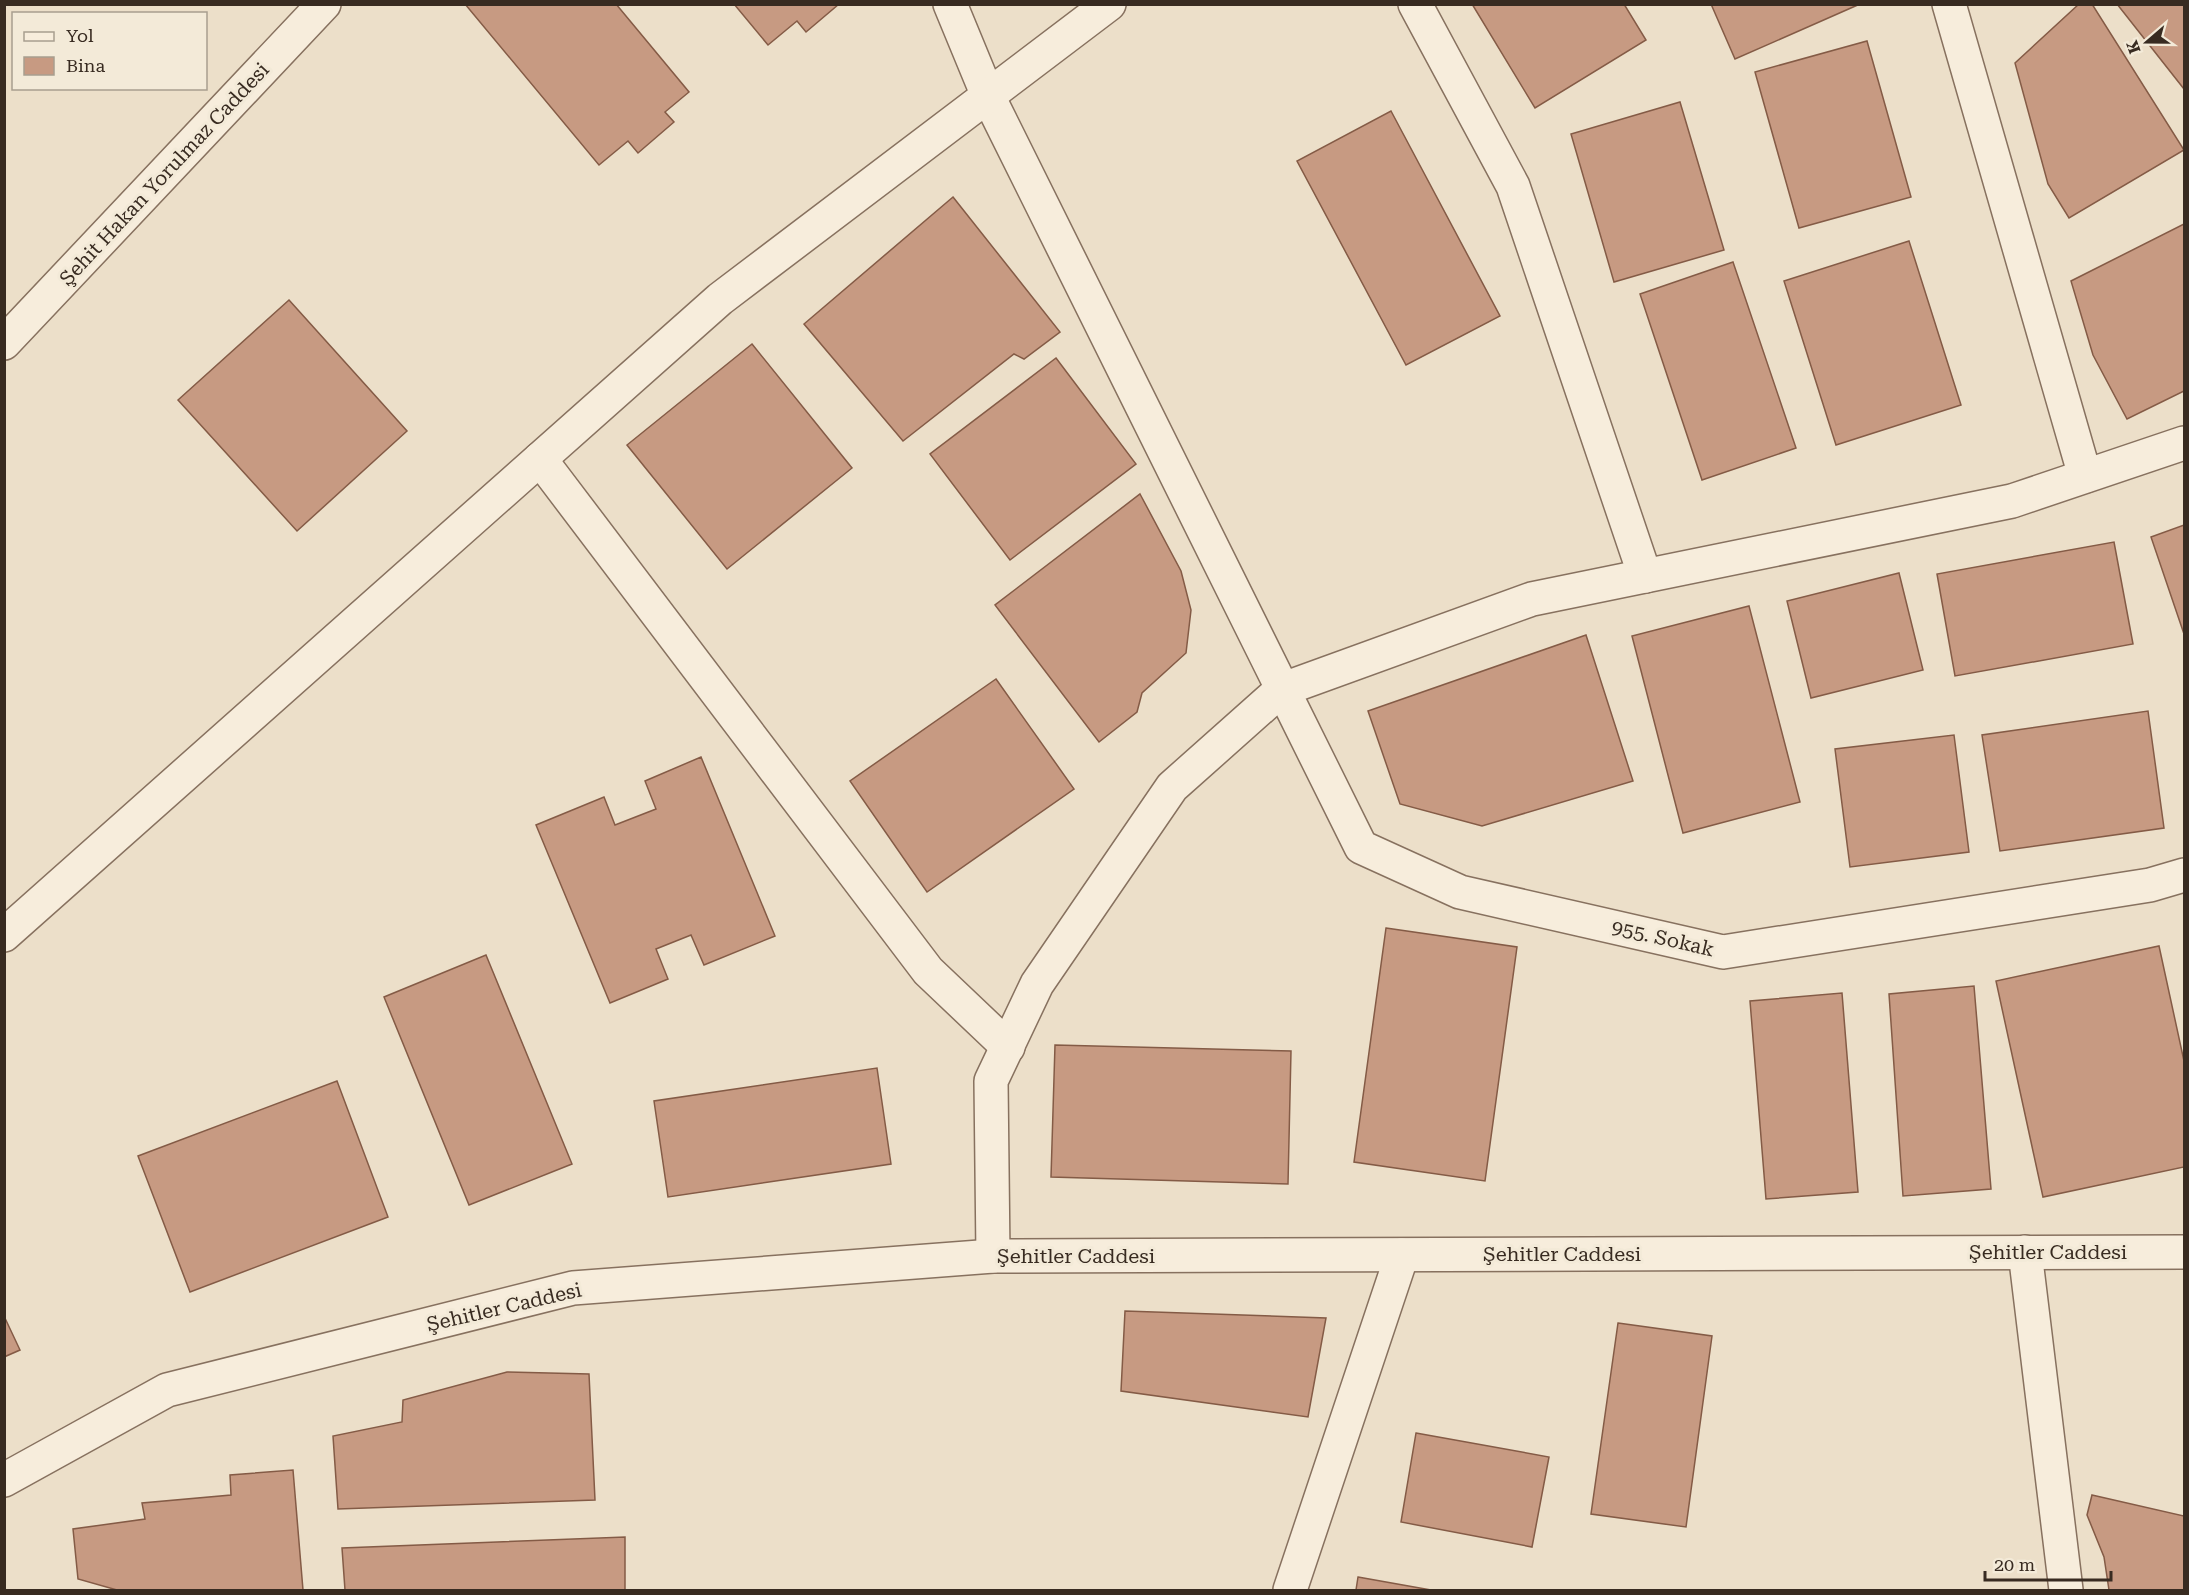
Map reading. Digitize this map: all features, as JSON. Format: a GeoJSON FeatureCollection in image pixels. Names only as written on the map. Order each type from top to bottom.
{"type":"FeatureCollection","features":[{"type":"Feature","properties":{"kind":"street","name":"Şehit Hakan Yorulmaz Caddesi"},"geometry":{"type":"LineString","coordinates":[[4,343],[324,4]]}},
{"type":"Feature","properties":{"kind":"street","name":"955. Sokak"},"geometry":{"type":"LineString","coordinates":[[950,4],[988,96],[1360,847],[1460,892],[1723,952],[2150,885],[2184,875]]}},
{"type":"Feature","properties":{"kind":"street"},"geometry":{"type":"LineString","coordinates":[[4,935],[720,299],[1109,4]]}},
{"type":"Feature","properties":{"kind":"street"},"geometry":{"type":"LineString","coordinates":[[1414,4],[1513,186],[1645,576]]}},
{"type":"Feature","properties":{"kind":"street"},"geometry":{"type":"LineString","coordinates":[[1952,7],[2085,476]]}},
{"type":"Feature","properties":{"kind":"street"},"geometry":{"type":"LineString","coordinates":[[993,1256],[991,1081],[1038,984],[1172,787],[1281,690],[1532,599],[2012,501],[2184,443]]}},
{"type":"Feature","properties":{"kind":"street"},"geometry":{"type":"LineString","coordinates":[[540,459],[928,971],[1008,1047]]}},
{"type":"Feature","properties":{"kind":"street"},"geometry":{"type":"LineString","coordinates":[[2025,1252],[2066,1590]]}},
{"type":"Feature","properties":{"kind":"street","name":"Şehitler Caddesi"},"geometry":{"type":"LineString","coordinates":[[4,1480],[167,1390],[573,1288],[993,1256],[2184,1252]]}},
{"type":"Feature","properties":{"kind":"street"},"geometry":{"type":"LineString","coordinates":[[1290,1590],[1402,1255]]}},
{"type":"Feature","properties":{"kind":"building"},"geometry":{"type":"Polygon","coordinates":[[[465,4],[616,4],[689,92],[665,112],[674,122],[638,153],[628,141],[599,165],[465,4]]]}},
{"type":"Feature","properties":{"kind":"building"},"geometry":{"type":"Polygon","coordinates":[[[734,4],[839,4],[806,32],[797,21],[768,45],[734,4]]]}},
{"type":"Feature","properties":{"kind":"building"},"geometry":{"type":"Polygon","coordinates":[[[1472,4],[1624,4],[1646,40],[1535,108],[1472,4]]]}},
{"type":"Feature","properties":{"kind":"building"},"geometry":{"type":"Polygon","coordinates":[[[1711,4],[1860,4],[1735,59],[1711,4]]]}},
{"type":"Feature","properties":{"kind":"building"},"geometry":{"type":"Polygon","coordinates":[[[2079,4],[2092,4],[2184,150],[2069,218],[2048,184],[2015,63],[2079,4]]]}},
{"type":"Feature","properties":{"kind":"building"},"geometry":{"type":"Polygon","coordinates":[[[2117,4],[2184,4],[2184,89],[2117,4]]]}},
{"type":"Feature","properties":{"kind":"building"},"geometry":{"type":"Polygon","coordinates":[[[1867,41],[1911,197],[1799,228],[1755,72],[1867,41]]]}},
{"type":"Feature","properties":{"kind":"building"},"geometry":{"type":"Polygon","coordinates":[[[1680,102],[1724,250],[1614,282],[1571,134],[1680,102]]]}},
{"type":"Feature","properties":{"kind":"building"},"geometry":{"type":"Polygon","coordinates":[[[1391,111],[1500,316],[1406,365],[1297,161],[1391,111]]]}},
{"type":"Feature","properties":{"kind":"building"},"geometry":{"type":"Polygon","coordinates":[[[953,197],[1060,332],[1024,359],[1014,354],[903,441],[804,324],[953,197]]]}},
{"type":"Feature","properties":{"kind":"building"},"geometry":{"type":"Polygon","coordinates":[[[2184,224],[2184,391],[2127,419],[2093,355],[2071,281],[2184,224]]]}},
{"type":"Feature","properties":{"kind":"building"},"geometry":{"type":"Polygon","coordinates":[[[1909,241],[1961,405],[1836,445],[1784,281],[1909,241]]]}},
{"type":"Feature","properties":{"kind":"building"},"geometry":{"type":"Polygon","coordinates":[[[1733,262],[1796,448],[1702,480],[1640,294],[1733,262]]]}},
{"type":"Feature","properties":{"kind":"building"},"geometry":{"type":"Polygon","coordinates":[[[289,300],[407,431],[297,531],[178,400],[289,300]]]}},
{"type":"Feature","properties":{"kind":"building"},"geometry":{"type":"Polygon","coordinates":[[[752,344],[852,468],[727,569],[627,445],[752,344]]]}},
{"type":"Feature","properties":{"kind":"building"},"geometry":{"type":"Polygon","coordinates":[[[1056,358],[1136,464],[1010,560],[930,454],[1056,358]]]}},
{"type":"Feature","properties":{"kind":"building"},"geometry":{"type":"Polygon","coordinates":[[[1140,494],[1181,571],[1191,610],[1186,653],[1142,693],[1137,712],[1099,742],[995,605],[1140,494]]]}},
{"type":"Feature","properties":{"kind":"building"},"geometry":{"type":"Polygon","coordinates":[[[2184,525],[2184,634],[2151,537],[2184,525]]]}},
{"type":"Feature","properties":{"kind":"building"},"geometry":{"type":"Polygon","coordinates":[[[2114,542],[2133,644],[1955,676],[1937,574],[2114,542]]]}},
{"type":"Feature","properties":{"kind":"building"},"geometry":{"type":"Polygon","coordinates":[[[1899,573],[1923,670],[1811,698],[1787,601],[1899,573]]]}},
{"type":"Feature","properties":{"kind":"building"},"geometry":{"type":"Polygon","coordinates":[[[1749,606],[1800,802],[1683,833],[1632,636],[1749,606]]]}},
{"type":"Feature","properties":{"kind":"building"},"geometry":{"type":"Polygon","coordinates":[[[1586,635],[1633,781],[1482,826],[1400,804],[1368,711],[1586,635]]]}},
{"type":"Feature","properties":{"kind":"building"},"geometry":{"type":"Polygon","coordinates":[[[996,679],[1074,789],[927,892],[850,781],[996,679]]]}},
{"type":"Feature","properties":{"kind":"building"},"geometry":{"type":"Polygon","coordinates":[[[2148,711],[2164,828],[2000,851],[1982,735],[2148,711]]]}},
{"type":"Feature","properties":{"kind":"building"},"geometry":{"type":"Polygon","coordinates":[[[1954,735],[1969,852],[1850,867],[1835,749],[1954,735]]]}},
{"type":"Feature","properties":{"kind":"building"},"geometry":{"type":"Polygon","coordinates":[[[701,757],[775,936],[704,965],[691,935],[656,949],[668,979],[610,1003],[536,825],[604,797],[615,825],[656,809],[645,781],[701,757]]]}},
{"type":"Feature","properties":{"kind":"building"},"geometry":{"type":"Polygon","coordinates":[[[1386,928],[1517,947],[1485,1181],[1354,1162],[1386,928]]]}},
{"type":"Feature","properties":{"kind":"building"},"geometry":{"type":"Polygon","coordinates":[[[2159,946],[2184,1061],[2184,1167],[2043,1197],[1996,981],[2159,946]]]}},
{"type":"Feature","properties":{"kind":"building"},"geometry":{"type":"Polygon","coordinates":[[[486,955],[572,1164],[469,1205],[384,997],[486,955]]]}},
{"type":"Feature","properties":{"kind":"building"},"geometry":{"type":"Polygon","coordinates":[[[1974,986],[1991,1189],[1903,1196],[1889,994],[1974,986]]]}},
{"type":"Feature","properties":{"kind":"building"},"geometry":{"type":"Polygon","coordinates":[[[1842,993],[1858,1192],[1766,1199],[1750,1001],[1842,993]]]}},
{"type":"Feature","properties":{"kind":"building"},"geometry":{"type":"Polygon","coordinates":[[[1055,1045],[1291,1051],[1288,1184],[1051,1177],[1055,1045]]]}},
{"type":"Feature","properties":{"kind":"building"},"geometry":{"type":"Polygon","coordinates":[[[877,1068],[891,1164],[668,1197],[654,1101],[877,1068]]]}},
{"type":"Feature","properties":{"kind":"building"},"geometry":{"type":"Polygon","coordinates":[[[337,1081],[388,1217],[190,1292],[138,1156],[337,1081]]]}},
{"type":"Feature","properties":{"kind":"building"},"geometry":{"type":"Polygon","coordinates":[[[1125,1311],[1326,1318],[1308,1417],[1121,1391],[1125,1311]]]}},
{"type":"Feature","properties":{"kind":"building"},"geometry":{"type":"Polygon","coordinates":[[[4,1316],[20,1350],[4,1357],[4,1316]]]}},
{"type":"Feature","properties":{"kind":"building"},"geometry":{"type":"Polygon","coordinates":[[[1618,1323],[1712,1336],[1686,1527],[1591,1514],[1618,1323]]]}},
{"type":"Feature","properties":{"kind":"building"},"geometry":{"type":"Polygon","coordinates":[[[507,1372],[589,1374],[595,1500],[338,1509],[333,1436],[402,1422],[403,1400],[507,1372]]]}},
{"type":"Feature","properties":{"kind":"building"},"geometry":{"type":"Polygon","coordinates":[[[1416,1433],[1549,1457],[1532,1547],[1401,1522],[1416,1433]]]}},
{"type":"Feature","properties":{"kind":"building"},"geometry":{"type":"Polygon","coordinates":[[[293,1470],[303,1590],[117,1590],[78,1579],[73,1529],[145,1519],[142,1503],[231,1495],[230,1475],[293,1470]]]}},
{"type":"Feature","properties":{"kind":"building"},"geometry":{"type":"Polygon","coordinates":[[[2092,1495],[2184,1516],[2184,1590],[2109,1590],[2104,1557],[2087,1515],[2092,1495]]]}},
{"type":"Feature","properties":{"kind":"building"},"geometry":{"type":"Polygon","coordinates":[[[625,1537],[625,1590],[345,1590],[342,1548],[625,1537]]]}},
{"type":"Feature","properties":{"kind":"building"},"geometry":{"type":"Polygon","coordinates":[[[1358,1577],[1431,1590],[1356,1590],[1358,1577]]]}}]}
